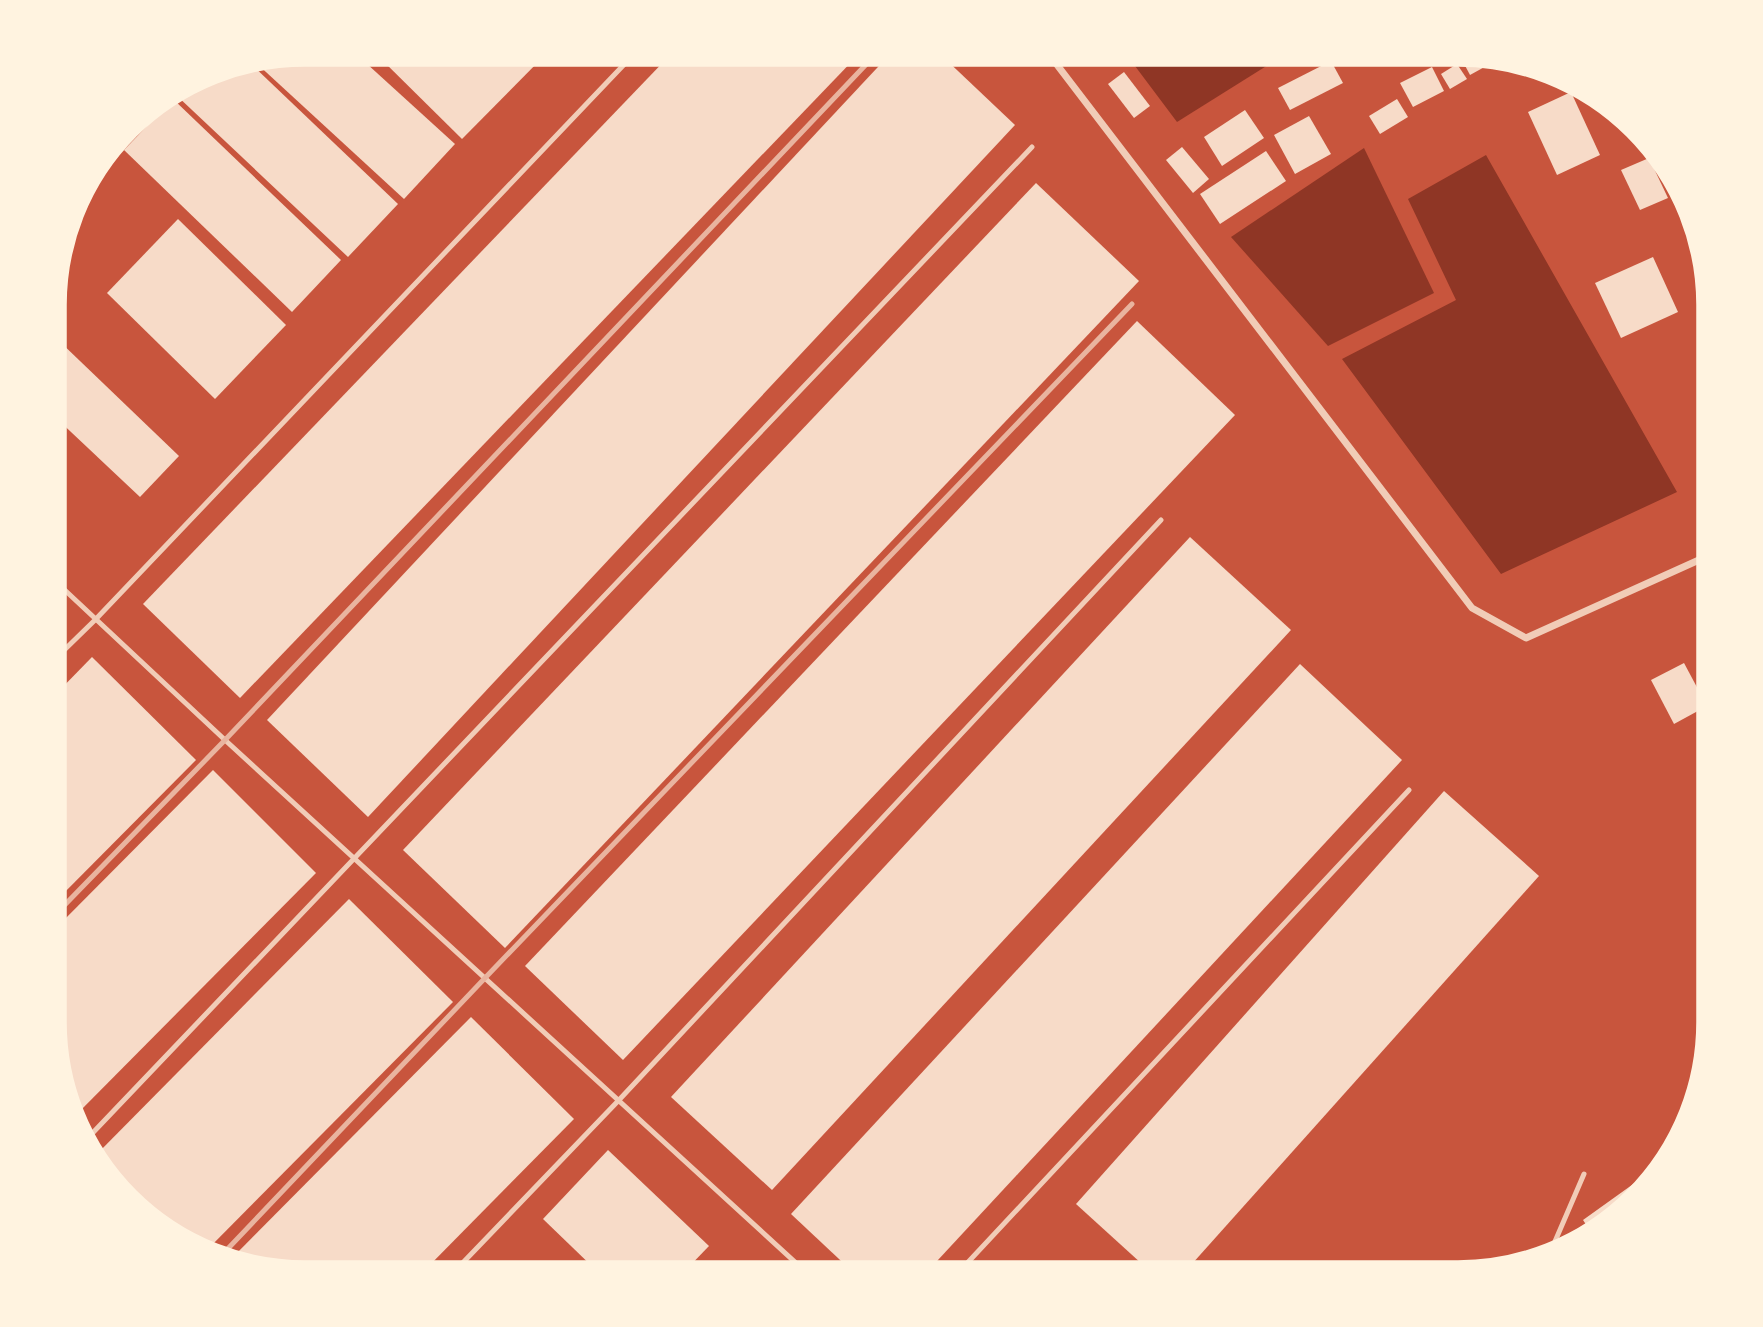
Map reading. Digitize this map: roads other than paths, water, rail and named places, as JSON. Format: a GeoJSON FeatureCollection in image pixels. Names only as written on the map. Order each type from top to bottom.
{"type":"FeatureCollection","features":[{"type":"Feature","properties":{"kind":"street"},"geometry":{"type":"LineString","coordinates":[[1057,65],[1472,608],[1526,638],[1698,560]]}},
{"type":"Feature","properties":{"kind":"lane"},"geometry":{"type":"LineString","coordinates":[[65,649],[624,65]]}},
{"type":"Feature","properties":{"kind":"lane"},"geometry":{"type":"LineString","coordinates":[[92,1134],[1032,147]]}},
{"type":"Feature","properties":{"kind":"lane"},"geometry":{"type":"LineString","coordinates":[[464,1262],[619,1100],[1161,520]]}},
{"type":"Feature","properties":{"kind":"lane"},"geometry":{"type":"LineString","coordinates":[[65,591],[795,1262]]}},
{"type":"Feature","properties":{"kind":"lane"},"geometry":{"type":"LineString","coordinates":[[968,1262],[1409,790]]}},
{"type":"Feature","properties":{"kind":"lane"},"geometry":{"type":"LineString","coordinates":[[1555,1242],[1584,1174]]}},
{"type":"Feature","properties":{"kind":"railway"},"geometry":{"type":"LineString","coordinates":[[65,905],[225,740],[866,65]]}},
{"type":"Feature","properties":{"kind":"railway"},"geometry":{"type":"LineString","coordinates":[[227,1250],[1132,304]]}}]}
